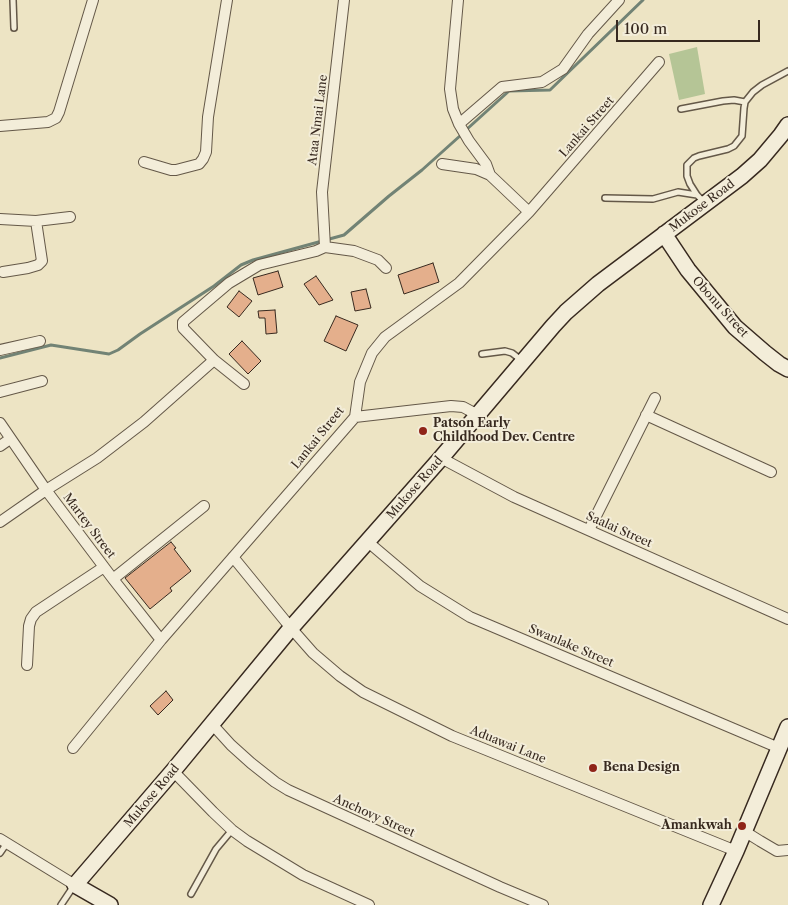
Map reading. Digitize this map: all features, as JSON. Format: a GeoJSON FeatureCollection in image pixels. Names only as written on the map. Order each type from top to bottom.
{"type":"FeatureCollection","features":[{"type":"Feature","properties":{"kind":"street"},"geometry":{"type":"LineString","coordinates":[[0,126],[48,122],[56,118],[93,0]]}},
{"type":"Feature","properties":{"kind":"street"},"geometry":{"type":"LineString","coordinates":[[144,162],[176,170],[199,164],[204,159],[208,117],[227,0]]}},
{"type":"Feature","properties":{"kind":"street","name":"Ataa Nmai Lane"},"geometry":{"type":"LineString","coordinates":[[325,245],[322,192],[344,0]]}},
{"type":"Feature","properties":{"kind":"street"},"geometry":{"type":"LineString","coordinates":[[458,0],[450,89],[453,109],[459,124],[486,164],[490,175]]}},
{"type":"Feature","properties":{"kind":"street"},"geometry":{"type":"LineString","coordinates":[[459,124],[502,87],[542,82],[564,69],[588,34],[619,0]]}},
{"type":"Feature","properties":{"kind":"street","name":"Lankai Street"},"geometry":{"type":"LineString","coordinates":[[73,748],[232,557],[355,417],[360,382],[372,353],[385,337],[459,283],[529,212],[659,62]]}},
{"type":"Feature","properties":{"kind":"street","name":"Mukose Road"},"geometry":{"type":"LineString","coordinates":[[75,885],[173,771],[291,628],[441,458],[553,326],[580,299],[664,234],[701,199],[742,176],[760,160],[788,125]]}},
{"type":"Feature","properties":{"kind":"street"},"geometry":{"type":"LineString","coordinates":[[442,164],[476,169],[490,175],[529,212]]}},
{"type":"Feature","properties":{"kind":"street"},"geometry":{"type":"LineString","coordinates":[[0,219],[36,221],[70,217]]}},
{"type":"Feature","properties":{"kind":"street"},"geometry":{"type":"LineString","coordinates":[[3,272],[28,268],[38,265],[42,261],[36,221]]}},
{"type":"Feature","properties":{"kind":"street","name":"Obonu Street"},"geometry":{"type":"LineString","coordinates":[[664,234],[688,270],[735,327],[788,370]]}},
{"type":"Feature","properties":{"kind":"street"},"geometry":{"type":"LineString","coordinates":[[244,384],[214,360],[183,328],[183,322],[229,283],[259,265],[316,251],[325,245],[354,251],[378,260],[386,268]]}},
{"type":"Feature","properties":{"kind":"street"},"geometry":{"type":"LineString","coordinates":[[0,350],[40,341]]}},
{"type":"Feature","properties":{"kind":"street"},"geometry":{"type":"LineString","coordinates":[[0,522],[97,458],[144,422],[214,360]]}},
{"type":"Feature","properties":{"kind":"street"},"geometry":{"type":"LineString","coordinates":[[0,392],[42,381]]}},
{"type":"Feature","properties":{"kind":"street"},"geometry":{"type":"LineString","coordinates":[[589,530],[655,398]]}},
{"type":"Feature","properties":{"kind":"street"},"geometry":{"type":"LineString","coordinates":[[355,417],[451,406],[463,407],[478,415]]}},
{"type":"Feature","properties":{"kind":"street"},"geometry":{"type":"LineString","coordinates":[[646,415],[772,472]]}},
{"type":"Feature","properties":{"kind":"street","name":"Martey Street"},"geometry":{"type":"LineString","coordinates":[[0,423],[46,490],[162,640]]}},
{"type":"Feature","properties":{"kind":"street"},"geometry":{"type":"LineString","coordinates":[[0,446],[10,439]]}},
{"type":"Feature","properties":{"kind":"street","name":"Saalai Street"},"geometry":{"type":"LineString","coordinates":[[441,458],[514,497],[788,619]]}},
{"type":"Feature","properties":{"kind":"street"},"geometry":{"type":"LineString","coordinates":[[113,579],[204,506]]}},
{"type":"Feature","properties":{"kind":"street","name":"Swanlake Street"},"geometry":{"type":"LineString","coordinates":[[368,542],[420,586],[470,617],[779,748]]}},
{"type":"Feature","properties":{"kind":"street","name":"Aduawai Lane"},"geometry":{"type":"LineString","coordinates":[[232,557],[313,653],[363,692],[452,736],[736,850]]}},
{"type":"Feature","properties":{"kind":"street"},"geometry":{"type":"LineString","coordinates":[[27,665],[29,626],[36,612],[104,567]]}},
{"type":"Feature","properties":{"kind":"street","name":"Anchovy Street"},"geometry":{"type":"LineString","coordinates":[[211,723],[250,763],[288,790],[543,905]]}},
{"type":"Feature","properties":{"kind":"street"},"geometry":{"type":"LineString","coordinates":[[711,905],[788,727]]}},
{"type":"Feature","properties":{"kind":"street"},"geometry":{"type":"LineString","coordinates":[[173,771],[232,830],[303,875],[369,905]]}},
{"type":"Feature","properties":{"kind":"street"},"geometry":{"type":"LineString","coordinates":[[744,831],[777,851],[788,850]]}},
{"type":"Feature","properties":{"kind":"street"},"geometry":{"type":"LineString","coordinates":[[3,841],[110,905]]}},
{"type":"Feature","properties":{"kind":"lane"},"geometry":{"type":"LineString","coordinates":[[13,0],[14,28]]}},
{"type":"Feature","properties":{"kind":"lane"},"geometry":{"type":"LineString","coordinates":[[701,199],[690,184],[687,176],[687,166],[694,158],[734,146],[742,136],[744,108],[753,92],[788,71]]}},
{"type":"Feature","properties":{"kind":"lane"},"geometry":{"type":"LineString","coordinates":[[681,109],[723,101],[746,102]]}},
{"type":"Feature","properties":{"kind":"lane"},"geometry":{"type":"LineString","coordinates":[[605,198],[653,199],[678,192],[701,199]]}},
{"type":"Feature","properties":{"kind":"lane"},"geometry":{"type":"LineString","coordinates":[[482,354],[505,351],[523,362]]}},
{"type":"Feature","properties":{"kind":"lane"},"geometry":{"type":"LineString","coordinates":[[191,894],[216,849],[232,830]]}},
{"type":"Feature","properties":{"kind":"lane"},"geometry":{"type":"LineString","coordinates":[[0,853],[3,841]]}},
{"type":"Feature","properties":{"kind":"lane"},"geometry":{"type":"LineString","coordinates":[[61,905],[75,885]]}},
{"type":"Feature","properties":{"kind":"green space"},"geometry":{"type":"Polygon","coordinates":[[[697,47],[705,94],[679,100],[669,54],[697,47]]]}},
{"type":"Feature","properties":{"kind":"building"},"geometry":{"type":"Polygon","coordinates":[[[433,263],[439,282],[404,294],[398,275],[433,263]]]}},
{"type":"Feature","properties":{"kind":"building"},"geometry":{"type":"Polygon","coordinates":[[[278,271],[283,287],[258,295],[253,278],[278,271]]]}},
{"type":"Feature","properties":{"kind":"building"},"geometry":{"type":"Polygon","coordinates":[[[316,276],[333,300],[319,305],[304,284],[316,276]]]}},
{"type":"Feature","properties":{"kind":"building"},"geometry":{"type":"Polygon","coordinates":[[[366,289],[371,308],[355,311],[351,292],[366,289]]]}},
{"type":"Feature","properties":{"kind":"building"},"geometry":{"type":"Polygon","coordinates":[[[239,291],[252,301],[239,317],[227,307],[239,291]]]}},
{"type":"Feature","properties":{"kind":"building"},"geometry":{"type":"Polygon","coordinates":[[[275,310],[277,333],[266,334],[265,318],[259,318],[258,311],[275,310]]]}},
{"type":"Feature","properties":{"kind":"building"},"geometry":{"type":"Polygon","coordinates":[[[336,316],[358,325],[346,351],[324,341],[336,316]]]}},
{"type":"Feature","properties":{"kind":"building"},"geometry":{"type":"Polygon","coordinates":[[[242,341],[261,361],[248,374],[229,354],[242,341]]]}},
{"type":"Feature","properties":{"kind":"building"},"geometry":{"type":"Polygon","coordinates":[[[171,542],[176,548],[174,549],[191,571],[170,588],[172,591],[150,609],[125,578],[171,542]]]}},
{"type":"Feature","properties":{"kind":"building"},"geometry":{"type":"Polygon","coordinates":[[[166,691],[173,700],[158,715],[150,706],[166,691]]]}},
{"type":"Feature","properties":{"kind":"waterway"},"geometry":{"type":"LineString","coordinates":[[466,130],[509,91],[550,90],[643,0]]}},
{"type":"Feature","properties":{"kind":"waterway"},"geometry":{"type":"LineString","coordinates":[[0,358],[51,345],[109,354],[118,350],[214,286],[241,265],[344,235],[461,135]]}},
{"type":"Feature","properties":{"kind":"place","name":"Patson Early Childhood Dev. Centre"},"geometry":{"type":"Point","coordinates":[423,431]}},
{"type":"Feature","properties":{"kind":"place","name":"Bena Design"},"geometry":{"type":"Point","coordinates":[593,768]}},
{"type":"Feature","properties":{"kind":"place","name":"Amankwah"},"geometry":{"type":"Point","coordinates":[742,826]}}]}
